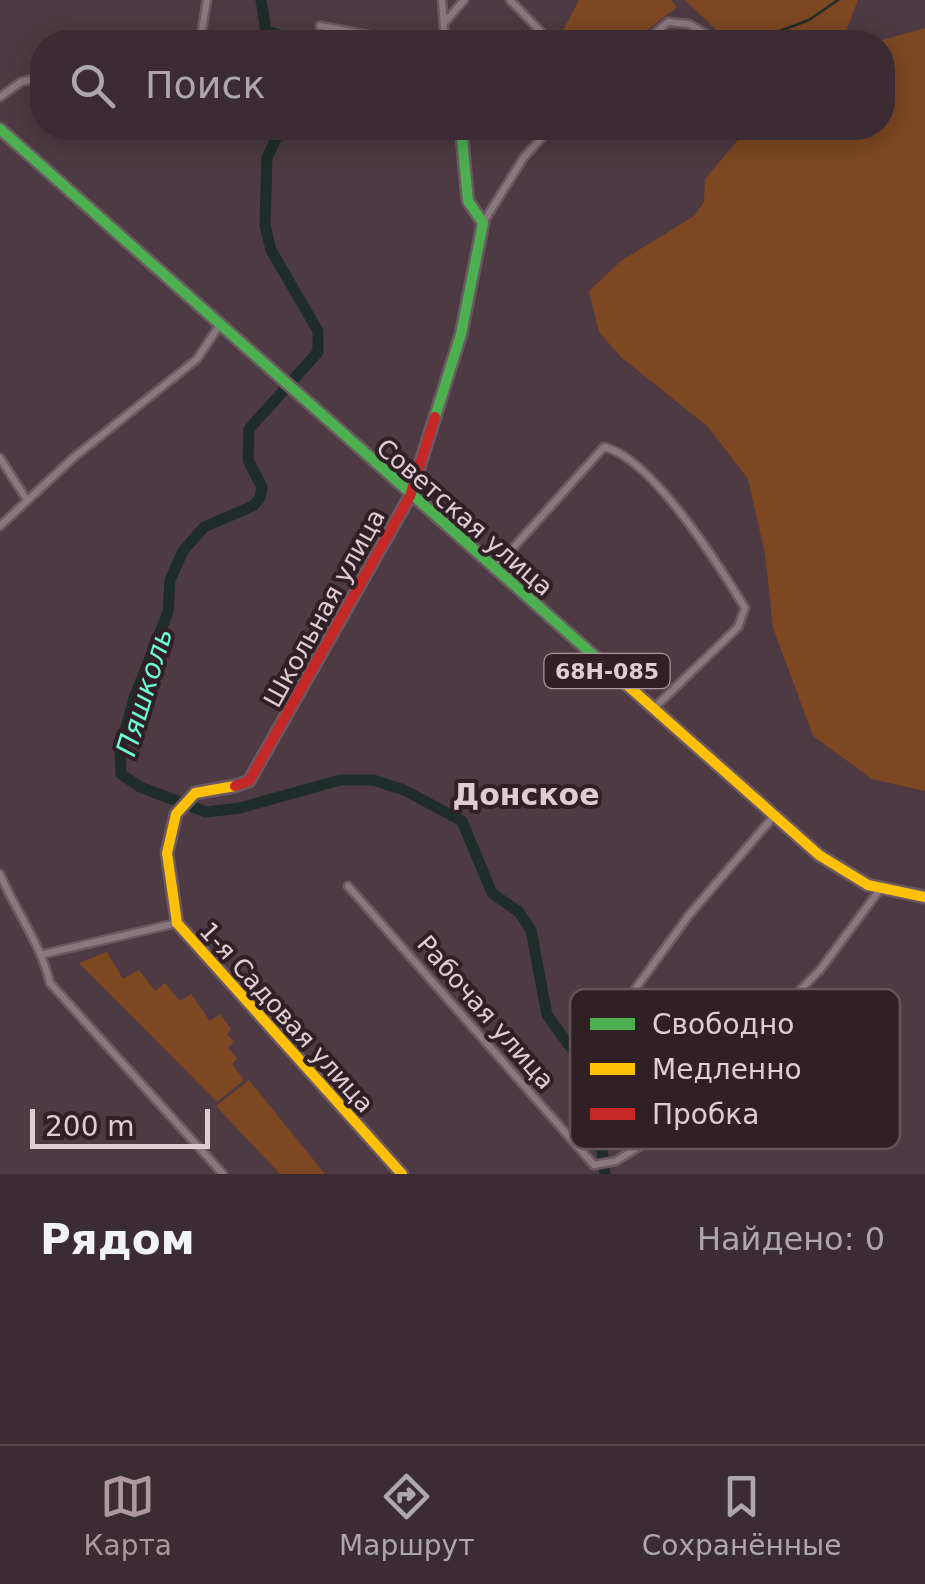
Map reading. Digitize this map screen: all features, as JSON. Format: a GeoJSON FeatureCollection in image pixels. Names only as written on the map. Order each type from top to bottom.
{"type":"FeatureCollection","features":[{"type":"Feature","properties":{"kind":"street"},"geometry":{"type":"LineString","coordinates":[[202,30],[207,0]]}},
{"type":"Feature","properties":{"kind":"street"},"geometry":{"type":"LineString","coordinates":[[442,0],[446,30]]}},
{"type":"Feature","properties":{"kind":"street"},"geometry":{"type":"LineString","coordinates":[[446,22],[464,0]]}},
{"type":"Feature","properties":{"kind":"street"},"geometry":{"type":"LineString","coordinates":[[510,0],[539,30]]}},
{"type":"Feature","properties":{"kind":"street"},"geometry":{"type":"LineString","coordinates":[[659,30],[668,22],[688,24],[699,30]]}},
{"type":"Feature","properties":{"kind":"street"},"geometry":{"type":"LineString","coordinates":[[320,26],[342,30]]}},
{"type":"Feature","properties":{"kind":"street"},"geometry":{"type":"LineString","coordinates":[[0,97],[30,80]]}},
{"type":"Feature","properties":{"kind":"street","name":"Советская улица"},"geometry":{"type":"LineString","coordinates":[[0,129],[830,864],[881,888],[925,897]]}},
{"type":"Feature","properties":{"kind":"street"},"geometry":{"type":"LineString","coordinates":[[462,140],[468,201],[483,223]]}},
{"type":"Feature","properties":{"kind":"street","name":"Школьная улица"},"geometry":{"type":"LineString","coordinates":[[176,814],[195,793],[219,792],[249,781],[410,496],[461,334],[483,223],[524,157],[540,140]]}},
{"type":"Feature","properties":{"kind":"street"},"geometry":{"type":"LineString","coordinates":[[0,526],[72,458],[197,359],[219,326]]}},
{"type":"Feature","properties":{"kind":"street"},"geometry":{"type":"LineString","coordinates":[[494,569],[604,447],[660,490],[690,523],[745,608],[738,627],[652,710]]}},
{"type":"Feature","properties":{"kind":"street"},"geometry":{"type":"LineString","coordinates":[[0,458],[27,500]]}},
{"type":"Feature","properties":{"kind":"street","name":"1-я Садовая улица"},"geometry":{"type":"LineString","coordinates":[[176,814],[167,877],[177,923],[337,1106],[402,1174]]}},
{"type":"Feature","properties":{"kind":"street"},"geometry":{"type":"LineString","coordinates":[[635,989],[689,915],[774,816]]}},
{"type":"Feature","properties":{"kind":"street"},"geometry":{"type":"LineString","coordinates":[[0,874],[16,914],[44,954],[50,983],[223,1174]]}},
{"type":"Feature","properties":{"kind":"street","name":"Рабочая улица"},"geometry":{"type":"LineString","coordinates":[[348,886],[570,1143]]}},
{"type":"Feature","properties":{"kind":"street"},"geometry":{"type":"LineString","coordinates":[[801,989],[881,888]]}},
{"type":"Feature","properties":{"kind":"street"},"geometry":{"type":"LineString","coordinates":[[44,954],[177,923]]}},
{"type":"Feature","properties":{"kind":"street","name":"Рабочая улица"},"geometry":{"type":"LineString","coordinates":[[575,1149],[593,1170]]}},
{"type":"Feature","properties":{"kind":"street"},"geometry":{"type":"LineString","coordinates":[[593,1170],[635,1149]]}},
{"type":"Feature","properties":{"kind":"shaded area"},"geometry":{"type":"Polygon","coordinates":[[[579,0],[671,0],[677,7],[647,30],[563,30],[579,0]]]}},
{"type":"Feature","properties":{"kind":"shaded area"},"geometry":{"type":"Polygon","coordinates":[[[685,0],[858,0],[847,30],[716,30],[685,0]]]}},
{"type":"Feature","properties":{"kind":"shaded area"},"geometry":{"type":"Polygon","coordinates":[[[925,28],[925,791],[872,779],[813,736],[773,628],[765,554],[748,479],[708,427],[621,357],[599,332],[589,291],[621,261],[694,216],[704,202],[705,179],[738,140],[895,140],[895,36],[925,28]]]}},
{"type":"Feature","properties":{"kind":"shaded area"},"geometry":{"type":"Polygon","coordinates":[[[107,952],[123,979],[139,970],[155,991],[165,983],[180,1001],[191,994],[210,1021],[220,1014],[231,1029],[227,1034],[234,1042],[228,1047],[237,1059],[232,1064],[244,1080],[217,1102],[79,963],[107,952]]]}},
{"type":"Feature","properties":{"kind":"shaded area"},"geometry":{"type":"Polygon","coordinates":[[[249,1080],[325,1174],[280,1174],[216,1106],[249,1080]]]}},
{"type":"Feature","properties":{"kind":"waterway","name":"Пяшколь"},"geometry":{"type":"LineString","coordinates":[[261,0],[266,30]]}},
{"type":"Feature","properties":{"kind":"waterway"},"geometry":{"type":"LineString","coordinates":[[783,30],[809,20],[838,0]]}},
{"type":"Feature","properties":{"kind":"waterway","name":"Пяшколь"},"geometry":{"type":"LineString","coordinates":[[275,140],[267,158],[265,225],[271,250],[318,331],[318,352],[249,429],[248,460],[262,487],[260,498],[253,506],[204,527],[183,551],[170,580],[168,612],[134,698],[120,751],[121,774],[140,787],[206,812],[240,808],[340,780],[373,780],[404,790],[462,821],[492,893],[519,912],[531,930],[547,1015],[570,1046]]}},
{"type":"Feature","properties":{"kind":"waterway","name":"Пяшколь"},"geometry":{"type":"LineString","coordinates":[[602,1149],[605,1174]]}},
{"type":"Feature","properties":{"kind":"traffic: fast"},"geometry":{"type":"LineString","coordinates":[[0,129],[618,677]]}},
{"type":"Feature","properties":{"kind":"traffic: fast"},"geometry":{"type":"LineString","coordinates":[[435,417],[461,334],[483,223],[468,201],[462,140]]}},
{"type":"Feature","properties":{"kind":"traffic: slow"},"geometry":{"type":"LineString","coordinates":[[618,677],[819,855],[868,885],[925,897]]}},
{"type":"Feature","properties":{"kind":"traffic: slow"},"geometry":{"type":"LineString","coordinates":[[235,786],[195,793],[176,814],[167,853],[177,923],[402,1174]]}},
{"type":"Feature","properties":{"kind":"traffic: jam"},"geometry":{"type":"LineString","coordinates":[[235,786],[249,781],[410,496],[435,417]]}},
{"type":"Feature","properties":{"kind":"district","name":"Донское"},"geometry":{"type":"Point","coordinates":[526,795]}}]}
